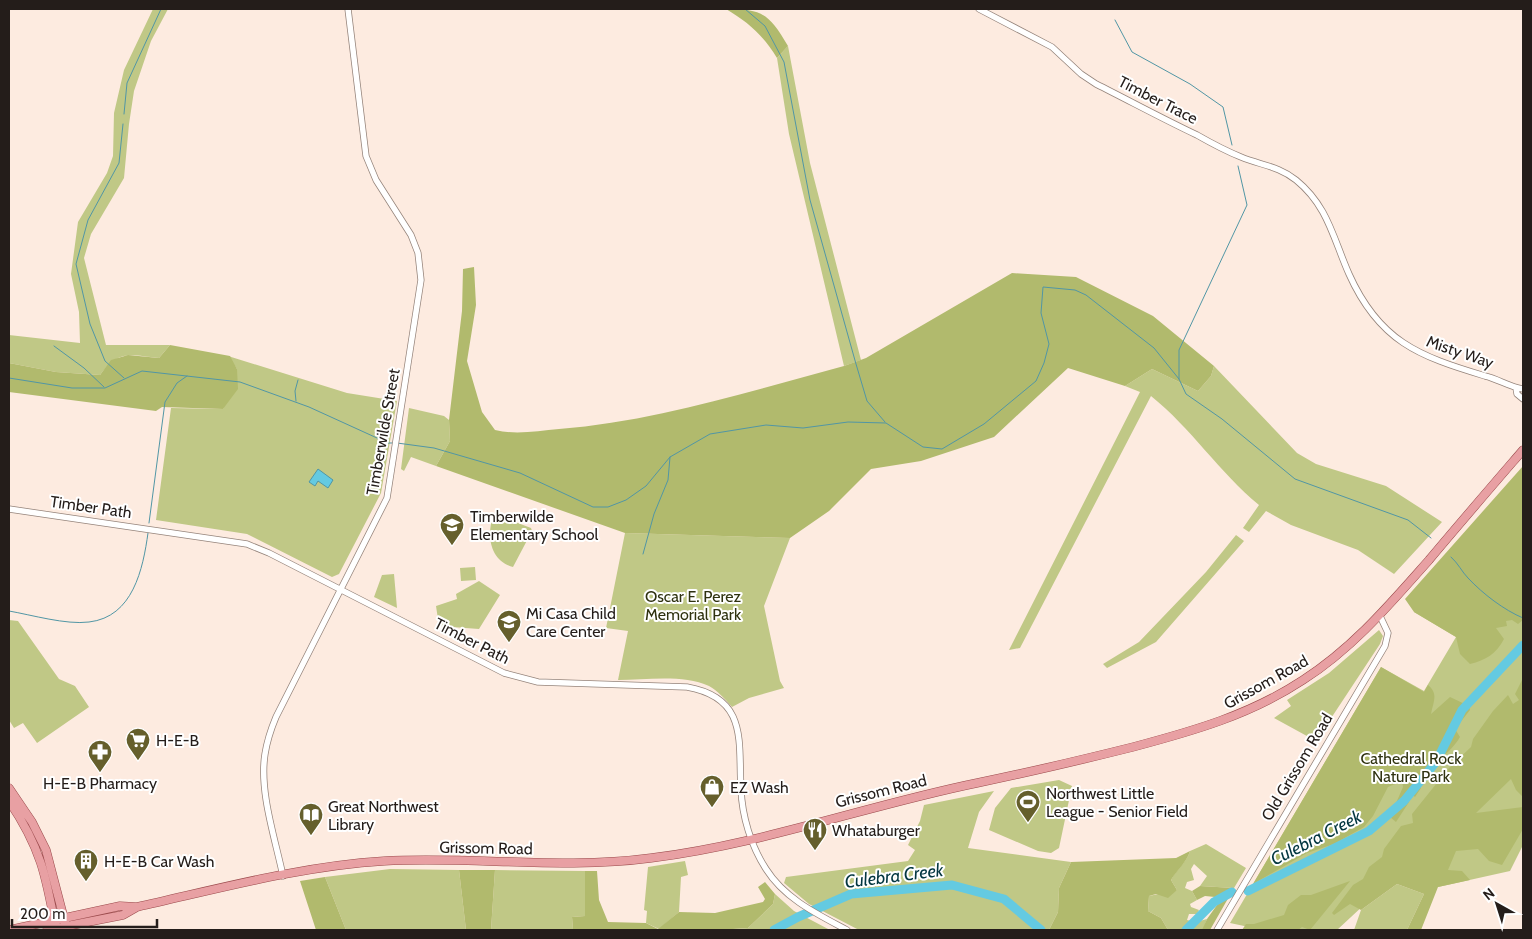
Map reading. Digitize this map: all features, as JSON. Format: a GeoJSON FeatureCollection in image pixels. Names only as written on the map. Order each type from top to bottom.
{"type":"FeatureCollection","features":[{"type":"Feature","properties":{"kind":"main road","name":"Grissom Road"},"geometry":{"type":"LineString","coordinates":[[66,925],[120,906],[137,907],[337,866],[385,861],[618,862],[699,850],[927,793],[1059,766],[1211,726],[1264,702],[1300,682],[1348,647],[1380,616],[1523,450]]}},
{"type":"Feature","properties":{"kind":"main road"},"geometry":{"type":"LineString","coordinates":[[9,788],[32,822],[46,850],[66,925]]}},
{"type":"Feature","properties":{"kind":"main road"},"geometry":{"type":"LineString","coordinates":[[9,802],[26,827],[37,849],[45,874],[55,926]]}},
{"type":"Feature","properties":{"kind":"main road","name":"Grissom Road"},"geometry":{"type":"LineString","coordinates":[[55,926],[123,915],[137,907]]}},
{"type":"Feature","properties":{"kind":"main road"},"geometry":{"type":"LineString","coordinates":[[76,930],[82,923]]}},
{"type":"Feature","properties":{"kind":"main road"},"geometry":{"type":"LineString","coordinates":[[9,930],[55,926]]}},
{"type":"Feature","properties":{"kind":"main road"},"geometry":{"type":"LineString","coordinates":[[47,930],[55,926]]}},
{"type":"Feature","properties":{"kind":"street","name":"Timberwilde Street"},"geometry":{"type":"LineString","coordinates":[[282,876],[264,786],[265,754],[276,717],[384,505],[390,485],[420,289],[420,261],[411,236],[376,180],[366,156],[348,9]]}},
{"type":"Feature","properties":{"kind":"street","name":"Timber Trace"},"geometry":{"type":"LineString","coordinates":[[979,9],[1052,47],[1081,74],[1096,84],[1240,157],[1280,169],[1297,180],[1324,211]]}},
{"type":"Feature","properties":{"kind":"street","name":"Misty Way"},"geometry":{"type":"LineString","coordinates":[[1324,211],[1352,282],[1370,312],[1389,332],[1411,349],[1436,362],[1523,389]]}},
{"type":"Feature","properties":{"kind":"street"},"geometry":{"type":"LineString","coordinates":[[1516,388],[1517,394],[1523,399]]}},
{"type":"Feature","properties":{"kind":"street","name":"Timber Path"},"geometry":{"type":"LineString","coordinates":[[9,509],[247,544],[269,553],[512,677],[538,682],[687,687],[712,695],[726,708],[734,719],[739,734],[742,750],[741,791],[751,838],[757,853],[774,880],[799,903],[847,930]]}},
{"type":"Feature","properties":{"kind":"street","name":"Old Grissom Road"},"geometry":{"type":"LineString","coordinates":[[1217,930],[1385,646],[1388,633],[1380,616]]}},
{"type":"Feature","properties":{"kind":"green space"},"geometry":{"type":"Polygon","coordinates":[[[153,9],[168,9],[151,41],[134,91],[124,178],[91,234],[84,258],[106,345],[170,345],[159,358],[133,355],[119,357],[100,375],[56,372],[9,363],[9,335],[80,343],[79,312],[71,274],[78,222],[107,173],[113,156],[114,113],[124,70],[153,9]]]}},
{"type":"Feature","properties":{"kind":"green space"},"geometry":{"type":"Polygon","coordinates":[[[726,9],[749,10],[764,15],[776,27],[788,46],[777,58],[766,42],[754,30],[726,9]]]}},
{"type":"Feature","properties":{"kind":"green space"},"geometry":{"type":"Polygon","coordinates":[[[788,46],[810,163],[861,360],[844,366],[789,134],[777,58],[788,46]]]}},
{"type":"Feature","properties":{"kind":"green space"},"geometry":{"type":"Polygon","coordinates":[[[474,267],[476,305],[467,361],[482,412],[495,430],[535,432],[632,419],[703,404],[844,366],[866,358],[1012,273],[1076,277],[1153,316],[1214,366],[1211,376],[1198,391],[1152,369],[1125,386],[1068,368],[994,437],[921,461],[871,469],[829,511],[790,538],[625,533],[436,466],[450,441],[449,420],[462,311],[463,269],[474,267]]]}},
{"type":"Feature","properties":{"kind":"green space"},"geometry":{"type":"Polygon","coordinates":[[[170,345],[230,356],[237,369],[238,389],[223,409],[162,407],[156,411],[9,392],[9,363],[56,372],[100,375],[111,360],[128,355],[159,358],[170,345]]]}},
{"type":"Feature","properties":{"kind":"green space"},"geometry":{"type":"Polygon","coordinates":[[[228,356],[347,393],[397,401],[381,493],[339,574],[332,577],[247,534],[156,520],[171,408],[223,409],[237,369],[228,356]]]}},
{"type":"Feature","properties":{"kind":"green space"},"geometry":{"type":"Polygon","coordinates":[[[1214,366],[1297,453],[1316,464],[1386,486],[1442,522],[1394,574],[1358,550],[1291,525],[1266,511],[1249,532],[1243,528],[1259,505],[1231,479],[1179,422],[1151,396],[1020,648],[1009,650],[1140,392],[1125,386],[1152,369],[1198,391],[1211,376],[1214,366]]]}},
{"type":"Feature","properties":{"kind":"green space"},"geometry":{"type":"Polygon","coordinates":[[[409,408],[444,416],[449,420],[450,441],[436,466],[411,457],[404,471],[401,469],[409,408]]]}},
{"type":"Feature","properties":{"kind":"green space"},"geometry":{"type":"Polygon","coordinates":[[[1523,466],[1523,620],[1518,624],[1512,620],[1506,621],[1507,626],[1496,628],[1504,639],[1498,649],[1481,661],[1470,664],[1460,654],[1456,637],[1414,612],[1405,599],[1523,466]]]}},
{"type":"Feature","properties":{"kind":"green space","name":"Cathedral Rock Nature Park"},"geometry":{"type":"Polygon","coordinates":[[[1523,472],[1523,845],[1510,871],[1438,887],[1461,827],[1365,904],[1337,930],[1263,930],[1230,923],[1381,667],[1424,691],[1456,637],[1414,612],[1523,472]]]}},
{"type":"Feature","properties":{"kind":"green space"},"geometry":{"type":"Polygon","coordinates":[[[494,514],[531,528],[532,531],[513,567],[505,564],[494,553],[490,529],[494,514]]]}},
{"type":"Feature","properties":{"kind":"green space","name":"Oscar E. Perez Memorial Park"},"geometry":{"type":"Polygon","coordinates":[[[625,533],[790,538],[764,606],[780,681],[784,688],[749,698],[732,707],[715,690],[699,682],[676,679],[618,680],[628,631],[606,628],[625,533]]]}},
{"type":"Feature","properties":{"kind":"green space"},"geometry":{"type":"Polygon","coordinates":[[[1236,535],[1244,541],[1156,642],[1107,668],[1103,664],[1139,642],[1206,572],[1236,535]]]}},
{"type":"Feature","properties":{"kind":"green space"},"geometry":{"type":"Polygon","coordinates":[[[475,567],[476,580],[461,581],[460,568],[475,567]]]}},
{"type":"Feature","properties":{"kind":"green space"},"geometry":{"type":"Polygon","coordinates":[[[394,574],[397,608],[374,597],[382,575],[394,574]]]}},
{"type":"Feature","properties":{"kind":"green space"},"geometry":{"type":"Polygon","coordinates":[[[479,581],[500,595],[479,629],[439,626],[436,606],[457,599],[456,594],[479,581]]]}},
{"type":"Feature","properties":{"kind":"green space"},"geometry":{"type":"Polygon","coordinates":[[[9,620],[18,621],[59,679],[75,686],[89,707],[37,743],[23,723],[14,728],[9,720],[9,620]]]}},
{"type":"Feature","properties":{"kind":"green space"},"geometry":{"type":"Polygon","coordinates":[[[1379,630],[1383,636],[1380,644],[1316,741],[1274,718],[1291,706],[1287,700],[1329,673],[1379,630]]]}},
{"type":"Feature","properties":{"kind":"green space"},"geometry":{"type":"Polygon","coordinates":[[[1381,667],[1424,692],[1428,685],[1434,695],[1431,714],[1450,697],[1469,706],[1470,710],[1455,729],[1460,737],[1434,767],[1428,779],[1415,773],[1421,788],[1415,797],[1412,794],[1410,796],[1409,802],[1396,822],[1390,817],[1403,787],[1402,781],[1388,787],[1373,816],[1364,827],[1334,844],[1307,853],[1253,884],[1381,667]]]}},
{"type":"Feature","properties":{"kind":"green space"},"geometry":{"type":"Polygon","coordinates":[[[1523,678],[1523,797],[1516,790],[1511,779],[1476,813],[1523,807],[1523,829],[1502,865],[1489,861],[1478,849],[1456,851],[1448,870],[1462,871],[1470,880],[1438,887],[1421,930],[1407,930],[1424,894],[1397,884],[1361,910],[1350,904],[1334,915],[1332,913],[1353,885],[1363,879],[1369,867],[1382,857],[1384,849],[1401,826],[1413,823],[1412,814],[1449,768],[1471,747],[1473,739],[1493,711],[1508,695],[1513,704],[1519,700],[1515,694],[1523,678]]]}},
{"type":"Feature","properties":{"kind":"green space","name":"Northwest Little League - Senior Field"},"geometry":{"type":"Polygon","coordinates":[[[1059,780],[1072,786],[1059,848],[1051,853],[1038,851],[989,830],[995,808],[1011,788],[1059,780]]]}},
{"type":"Feature","properties":{"kind":"green space"},"geometry":{"type":"Polygon","coordinates":[[[994,791],[979,812],[968,848],[1071,862],[1059,888],[1058,912],[1049,930],[859,930],[809,904],[784,883],[786,877],[908,861],[915,850],[908,845],[920,821],[924,805],[994,791]]]}},
{"type":"Feature","properties":{"kind":"green space"},"geometry":{"type":"Polygon","coordinates":[[[1206,844],[1246,868],[1234,888],[1200,886],[1207,876],[1194,864],[1191,869],[1194,880],[1187,882],[1185,888],[1192,891],[1197,900],[1190,904],[1191,907],[1199,910],[1197,914],[1189,914],[1187,920],[1196,922],[1207,919],[1203,930],[1168,930],[1161,918],[1148,911],[1149,896],[1177,890],[1171,880],[1173,876],[1190,851],[1206,844]]]}},
{"type":"Feature","properties":{"kind":"green space"},"geometry":{"type":"Polygon","coordinates":[[[1190,851],[1171,880],[1177,890],[1168,898],[1156,894],[1149,896],[1148,911],[1161,918],[1168,930],[1049,930],[1058,912],[1059,888],[1071,862],[1176,858],[1190,851]]]}},
{"type":"Feature","properties":{"kind":"green space"},"geometry":{"type":"Polygon","coordinates":[[[685,861],[688,875],[681,877],[679,912],[659,929],[646,923],[647,911],[644,910],[648,867],[685,861]]]}},
{"type":"Feature","properties":{"kind":"green space"},"geometry":{"type":"Polygon","coordinates":[[[390,869],[459,870],[466,930],[346,930],[325,877],[390,869]]]}},
{"type":"Feature","properties":{"kind":"green space"},"geometry":{"type":"Polygon","coordinates":[[[459,870],[495,870],[491,930],[466,930],[459,870]]]}},
{"type":"Feature","properties":{"kind":"green space"},"geometry":{"type":"Polygon","coordinates":[[[495,870],[585,871],[585,916],[572,917],[573,929],[578,930],[491,930],[495,870]]]}},
{"type":"Feature","properties":{"kind":"green space"},"geometry":{"type":"Polygon","coordinates":[[[585,871],[597,871],[599,900],[608,922],[646,923],[658,929],[679,912],[715,913],[763,902],[765,899],[758,887],[765,882],[775,894],[773,904],[748,928],[718,930],[578,930],[573,929],[572,917],[585,916],[585,871]]]}},
{"type":"Feature","properties":{"kind":"green space"},"geometry":{"type":"Polygon","coordinates":[[[325,877],[346,930],[316,930],[300,881],[325,877]]]}},
{"type":"Feature","properties":{"kind":"green space"},"geometry":{"type":"Polygon","coordinates":[[[1350,881],[1310,930],[1302,927],[1298,930],[1242,930],[1246,924],[1254,924],[1284,915],[1288,905],[1301,895],[1311,895],[1350,881]]]}},
{"type":"Feature","properties":{"kind":"green space"},"geometry":{"type":"Polygon","coordinates":[[[1397,884],[1424,894],[1407,930],[1354,930],[1361,910],[1397,884]]]}},
{"type":"Feature","properties":{"kind":"green space"},"geometry":{"type":"Polygon","coordinates":[[[1200,886],[1234,888],[1210,930],[1202,930],[1217,905],[1215,897],[1205,896],[1197,900],[1192,891],[1200,886]]]}},
{"type":"Feature","properties":{"kind":"green space"},"geometry":{"type":"Polygon","coordinates":[[[775,894],[794,911],[830,930],[718,930],[748,928],[773,904],[775,894]]]}},
{"type":"Feature","properties":{"kind":"water"},"geometry":{"type":"Polygon","coordinates":[[[318,469],[333,480],[328,488],[318,481],[315,486],[309,482],[318,469]]]}},
{"type":"Feature","properties":{"kind":"waterway"},"geometry":{"type":"LineString","coordinates":[[124,114],[127,83],[161,9]]}},
{"type":"Feature","properties":{"kind":"waterway"},"geometry":{"type":"LineString","coordinates":[[745,9],[765,26],[784,62],[810,200],[856,364],[867,401],[885,422]]}},
{"type":"Feature","properties":{"kind":"waterway"},"geometry":{"type":"LineString","coordinates":[[1115,20],[1132,52],[1190,84],[1223,107],[1232,145]]}},
{"type":"Feature","properties":{"kind":"waterway"},"geometry":{"type":"LineString","coordinates":[[123,124],[119,163],[88,220],[76,264],[90,324],[105,361],[124,378]]}},
{"type":"Feature","properties":{"kind":"waterway"},"geometry":{"type":"LineString","coordinates":[[1179,379],[1179,350],[1247,205],[1238,166]]}},
{"type":"Feature","properties":{"kind":"waterway"},"geometry":{"type":"LineString","coordinates":[[397,443],[434,448],[520,473],[593,507],[608,507],[626,500],[646,486],[670,457],[710,434],[766,425],[803,428],[848,422],[886,423],[923,447],[942,449],[984,424],[1036,381],[1044,363],[1049,344],[1041,313],[1043,287],[1075,290],[1086,295],[1154,348],[1179,379],[1186,394],[1222,419],[1295,479],[1408,520],[1431,538]]}},
{"type":"Feature","properties":{"kind":"waterway"},"geometry":{"type":"LineString","coordinates":[[54,346],[84,368],[104,387]]}},
{"type":"Feature","properties":{"kind":"waterway"},"geometry":{"type":"LineString","coordinates":[[9,378],[72,388],[105,388],[142,371],[240,382],[309,407],[388,443],[393,443]]}},
{"type":"Feature","properties":{"kind":"waterway"},"geometry":{"type":"LineString","coordinates":[[149,523],[165,402],[177,383],[187,376]]}},
{"type":"Feature","properties":{"kind":"waterway"},"geometry":{"type":"LineString","coordinates":[[296,401],[295,391],[298,380]]}},
{"type":"Feature","properties":{"kind":"waterway"},"geometry":{"type":"LineString","coordinates":[[643,554],[654,514],[668,480],[670,457]]}},
{"type":"Feature","properties":{"kind":"waterway"},"geometry":{"type":"LineString","coordinates":[[9,611],[80,623],[104,618],[116,611],[126,601],[133,589],[139,576],[148,533]]}},
{"type":"Feature","properties":{"kind":"waterway"},"geometry":{"type":"LineString","coordinates":[[1451,557],[1480,590],[1501,606],[1523,618]]}},
{"type":"Feature","properties":{"kind":"waterway","name":"Culebra Creek"},"geometry":{"type":"LineString","coordinates":[[1248,891],[1369,831],[1404,801],[1436,762],[1462,710],[1523,645]]}},
{"type":"Feature","properties":{"kind":"waterway","name":"Culebra Creek"},"geometry":{"type":"LineString","coordinates":[[774,930],[798,917],[851,894],[952,885],[1004,899],[1041,930]]}},
{"type":"Feature","properties":{"kind":"waterway","name":"Culebra Creek"},"geometry":{"type":"LineString","coordinates":[[1186,930],[1214,902],[1232,892]]}},
{"type":"Feature","properties":{"kind":"place","name":"Timberwilde Elementary School"},"geometry":{"type":"Point","coordinates":[452,546]}},
{"type":"Feature","properties":{"kind":"place","name":"Mi Casa Child Care Center"},"geometry":{"type":"Point","coordinates":[509,643]}},
{"type":"Feature","properties":{"kind":"place","name":"H-E-B"},"geometry":{"type":"Point","coordinates":[138,761]}},
{"type":"Feature","properties":{"kind":"place","name":"H-E-B Pharmacy"},"geometry":{"type":"Point","coordinates":[100,773]}},
{"type":"Feature","properties":{"kind":"place","name":"EZ Wash"},"geometry":{"type":"Point","coordinates":[712,808]}},
{"type":"Feature","properties":{"kind":"place","name":"Northwest Little League - Senior Field"},"geometry":{"type":"Point","coordinates":[1028,823]}},
{"type":"Feature","properties":{"kind":"place","name":"Great Northwest Library"},"geometry":{"type":"Point","coordinates":[311,836]}},
{"type":"Feature","properties":{"kind":"place","name":"Whataburger"},"geometry":{"type":"Point","coordinates":[815,851]}},
{"type":"Feature","properties":{"kind":"place","name":"H-E-B Car Wash"},"geometry":{"type":"Point","coordinates":[86,882]}}]}
